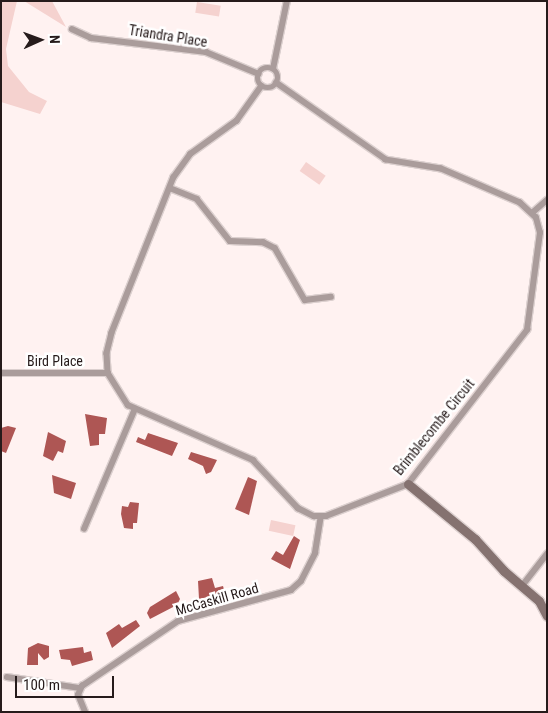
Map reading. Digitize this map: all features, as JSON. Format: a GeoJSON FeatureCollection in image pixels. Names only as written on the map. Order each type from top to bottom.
{"type":"FeatureCollection","features":[{"type":"Feature","properties":{"kind":"street"},"geometry":{"type":"LineString","coordinates":[[276,84],[278,77],[273,69],[283,35],[287,1]]}},
{"type":"Feature","properties":{"kind":"street","name":"Triandra Place"},"geometry":{"type":"LineString","coordinates":[[72,29],[91,38],[206,52],[259,74]]}},
{"type":"Feature","properties":{"kind":"street"},"geometry":{"type":"LineString","coordinates":[[262,86],[259,74],[263,69],[273,69]]}},
{"type":"Feature","properties":{"kind":"street"},"geometry":{"type":"LineString","coordinates":[[321,516],[298,508],[253,460],[135,409],[118,394],[108,373],[107,353],[112,333],[170,188],[183,162],[237,121],[262,86],[276,84],[386,160],[441,169],[511,199],[532,213],[547,200]]}},
{"type":"Feature","properties":{"kind":"street"},"geometry":{"type":"LineString","coordinates":[[170,188],[197,199],[230,241],[262,242],[275,248],[305,300],[331,297]]}},
{"type":"Feature","properties":{"kind":"street","name":"Brimblecombe Circuit"},"geometry":{"type":"LineString","coordinates":[[321,516],[408,484],[530,323],[540,233],[532,213]]}},
{"type":"Feature","properties":{"kind":"street","name":"Bird Place"},"geometry":{"type":"LineString","coordinates":[[1,373],[108,373]]}},
{"type":"Feature","properties":{"kind":"street"},"geometry":{"type":"LineString","coordinates":[[84,529],[135,409]]}},
{"type":"Feature","properties":{"kind":"street"},"geometry":{"type":"LineString","coordinates":[[408,484],[475,539],[539,601],[547,616]]}},
{"type":"Feature","properties":{"kind":"street","name":"McCaskill Road"},"geometry":{"type":"LineString","coordinates":[[80,688],[178,621],[291,590],[301,581],[314,553],[321,516]]}},
{"type":"Feature","properties":{"kind":"street"},"geometry":{"type":"LineString","coordinates":[[522,586],[547,554]]}},
{"type":"Feature","properties":{"kind":"street"},"geometry":{"type":"LineString","coordinates":[[6,677],[80,688],[78,695],[85,712]]}},
{"type":"Feature","properties":{"kind":"shaded area"},"geometry":{"type":"Polygon","coordinates":[[[1,1],[17,1],[6,49],[8,66],[29,92],[47,101],[40,114],[1,102],[1,1]]]}},
{"type":"Feature","properties":{"kind":"shaded area"},"geometry":{"type":"Polygon","coordinates":[[[24,1],[52,1],[66,27],[24,1]]]}},
{"type":"Feature","properties":{"kind":"shaded area"},"geometry":{"type":"Polygon","coordinates":[[[197,2],[221,6],[219,17],[195,13],[197,2]]]}},
{"type":"Feature","properties":{"kind":"shaded area"},"geometry":{"type":"Polygon","coordinates":[[[306,162],[326,176],[319,185],[300,171],[306,162]]]}},
{"type":"Feature","properties":{"kind":"shaded area"},"geometry":{"type":"Polygon","coordinates":[[[271,520],[295,525],[293,536],[269,531],[271,520]]]}},
{"type":"Feature","properties":{"kind":"building"},"geometry":{"type":"Polygon","coordinates":[[[85,414],[107,418],[105,434],[99,434],[99,445],[90,446],[85,414]]]}},
{"type":"Feature","properties":{"kind":"building"},"geometry":{"type":"Polygon","coordinates":[[[8,426],[16,428],[6,453],[1,451],[1,428],[8,426]]]}},
{"type":"Feature","properties":{"kind":"building"},"geometry":{"type":"Polygon","coordinates":[[[48,432],[66,441],[63,453],[58,451],[53,461],[43,456],[48,432]]]}},
{"type":"Feature","properties":{"kind":"building"},"geometry":{"type":"Polygon","coordinates":[[[148,433],[178,443],[172,456],[136,442],[138,437],[145,440],[148,433]]]}},
{"type":"Feature","properties":{"kind":"building"},"geometry":{"type":"Polygon","coordinates":[[[191,452],[217,460],[211,472],[206,474],[203,466],[188,459],[191,452]]]}},
{"type":"Feature","properties":{"kind":"building"},"geometry":{"type":"Polygon","coordinates":[[[52,475],[76,483],[71,499],[54,493],[52,475]]]}},
{"type":"Feature","properties":{"kind":"building"},"geometry":{"type":"Polygon","coordinates":[[[248,477],[257,481],[249,515],[235,509],[248,477]]]}},
{"type":"Feature","properties":{"kind":"building"},"geometry":{"type":"Polygon","coordinates":[[[130,502],[139,503],[137,523],[133,523],[133,529],[124,528],[121,514],[122,506],[128,507],[130,502]]]}},
{"type":"Feature","properties":{"kind":"building"},"geometry":{"type":"Polygon","coordinates":[[[294,536],[300,540],[290,569],[271,559],[276,551],[283,555],[294,536]]]}},
{"type":"Feature","properties":{"kind":"building"},"geometry":{"type":"Polygon","coordinates":[[[212,578],[215,588],[223,586],[225,593],[199,599],[198,581],[212,578]]]}},
{"type":"Feature","properties":{"kind":"building"},"geometry":{"type":"Polygon","coordinates":[[[176,591],[180,599],[177,605],[150,619],[147,613],[150,607],[176,591]]]}},
{"type":"Feature","properties":{"kind":"building"},"geometry":{"type":"Polygon","coordinates":[[[136,620],[140,626],[112,648],[106,633],[119,624],[122,628],[136,620]]]}},
{"type":"Feature","properties":{"kind":"building"},"geometry":{"type":"Polygon","coordinates":[[[38,643],[49,646],[49,657],[44,660],[38,653],[38,665],[27,665],[28,648],[38,643]]]}},
{"type":"Feature","properties":{"kind":"building"},"geometry":{"type":"Polygon","coordinates":[[[83,647],[84,653],[91,651],[93,660],[72,666],[70,660],[61,659],[59,650],[83,647]]]}}]}
